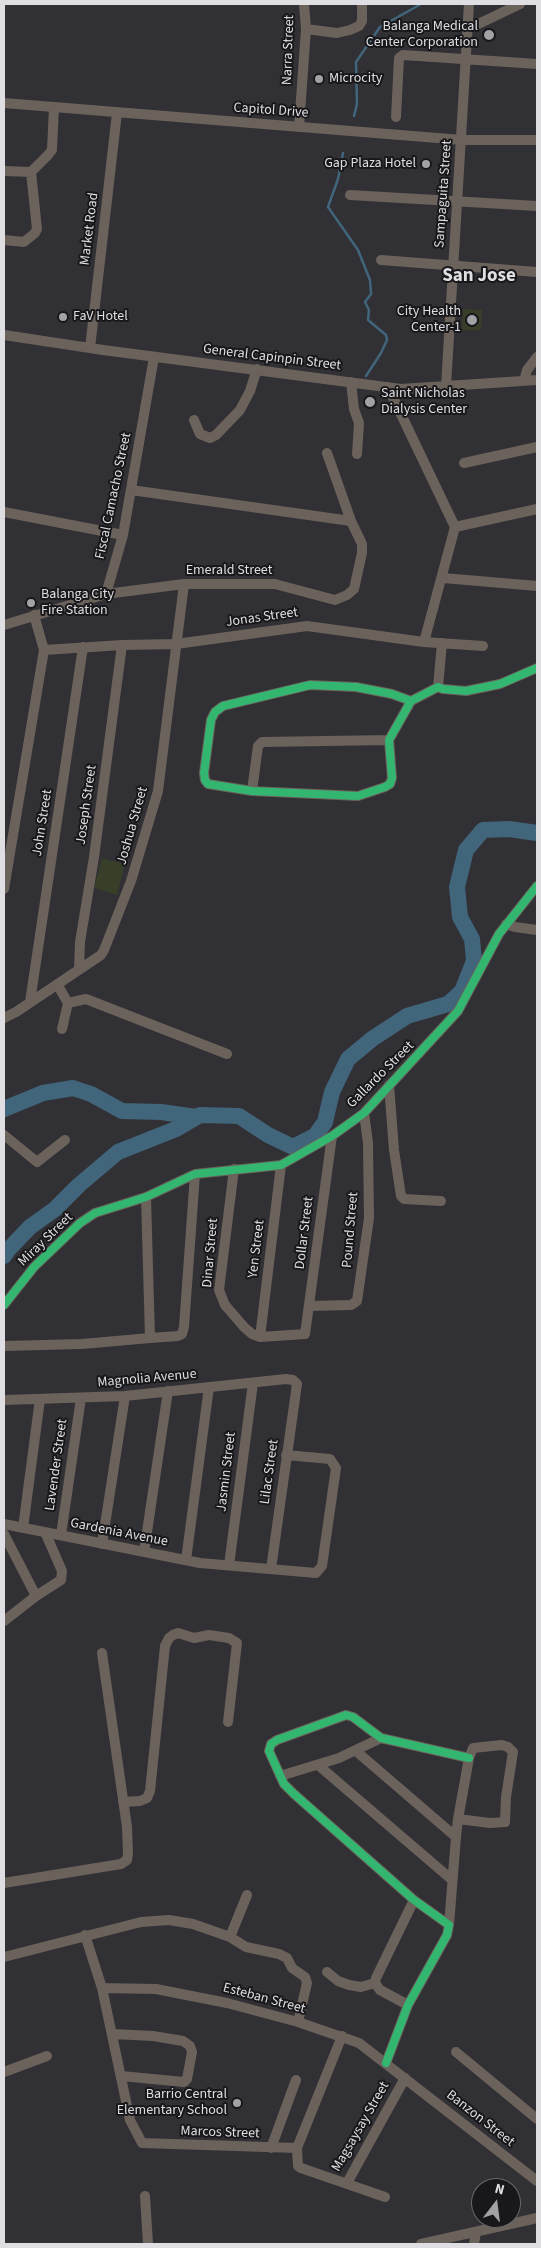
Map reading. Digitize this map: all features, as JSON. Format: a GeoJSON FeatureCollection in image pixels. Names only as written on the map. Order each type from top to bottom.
{"type":"FeatureCollection","features":[{"type":"Feature","properties":{"kind":"street","name":"Narra Street"},"geometry":{"type":"LineString","coordinates":[[299,127],[306,29],[304,4]]}},
{"type":"Feature","properties":{"kind":"street"},"geometry":{"type":"LineString","coordinates":[[306,29],[337,32],[359,26],[362,21],[362,4]]}},
{"type":"Feature","properties":{"kind":"street","name":"Sampaguita Street"},"geometry":{"type":"LineString","coordinates":[[446,386],[469,4]]}},
{"type":"Feature","properties":{"kind":"street"},"geometry":{"type":"LineString","coordinates":[[468,29],[520,4]]}},
{"type":"Feature","properties":{"kind":"street"},"geometry":{"type":"LineString","coordinates":[[396,116],[400,58],[403,55],[537,64]]}},
{"type":"Feature","properties":{"kind":"street","name":"Capitol Drive"},"geometry":{"type":"LineString","coordinates":[[4,103],[462,140],[537,140]]}},
{"type":"Feature","properties":{"kind":"street"},"geometry":{"type":"LineString","coordinates":[[4,171],[31,172],[52,150],[54,107]]}},
{"type":"Feature","properties":{"kind":"street","name":"Market Road"},"geometry":{"type":"LineString","coordinates":[[90,348],[117,113]]}},
{"type":"Feature","properties":{"kind":"street"},"geometry":{"type":"LineString","coordinates":[[4,240],[24,242],[37,229],[31,172]]}},
{"type":"Feature","properties":{"kind":"street"},"geometry":{"type":"LineString","coordinates":[[350,196],[537,206]]}},
{"type":"Feature","properties":{"kind":"street"},"geometry":{"type":"LineString","coordinates":[[381,260],[537,272]]}},
{"type":"Feature","properties":{"kind":"street","name":"General Capinpin Street"},"geometry":{"type":"LineString","coordinates":[[4,335],[154,357],[388,387],[446,386],[537,380]]}},
{"type":"Feature","properties":{"kind":"street","name":"Fiscal Camacho Street"},"geometry":{"type":"LineString","coordinates":[[106,594],[123,535],[154,357]]}},
{"type":"Feature","properties":{"kind":"street"},"geometry":{"type":"LineString","coordinates":[[524,381],[527,370],[537,357]]}},
{"type":"Feature","properties":{"kind":"street"},"geometry":{"type":"LineString","coordinates":[[194,420],[200,434],[210,438],[216,435],[240,410],[250,391],[257,369]]}},
{"type":"Feature","properties":{"kind":"street"},"geometry":{"type":"LineString","coordinates":[[350,382],[354,409],[359,423],[357,454]]}},
{"type":"Feature","properties":{"kind":"street"},"geometry":{"type":"LineString","coordinates":[[388,387],[455,528],[443,578],[424,642]]}},
{"type":"Feature","properties":{"kind":"street"},"geometry":{"type":"LineString","coordinates":[[464,463],[537,447]]}},
{"type":"Feature","properties":{"kind":"street","name":"Emerald Street"},"geometry":{"type":"LineString","coordinates":[[106,594],[184,584],[275,584],[335,600],[353,592],[362,553],[362,544],[351,521],[327,454]]}},
{"type":"Feature","properties":{"kind":"street"},"geometry":{"type":"LineString","coordinates":[[131,490],[351,521]]}},
{"type":"Feature","properties":{"kind":"street"},"geometry":{"type":"LineString","coordinates":[[455,528],[537,509]]}},
{"type":"Feature","properties":{"kind":"street"},"geometry":{"type":"LineString","coordinates":[[4,512],[123,535]]}},
{"type":"Feature","properties":{"kind":"street"},"geometry":{"type":"LineString","coordinates":[[443,578],[537,586]]}},
{"type":"Feature","properties":{"kind":"street","name":"Joshua Street"},"geometry":{"type":"LineString","coordinates":[[4,1018],[16,1012],[103,953],[131,880],[156,800],[184,584]]}},
{"type":"Feature","properties":{"kind":"street"},"geometry":{"type":"LineString","coordinates":[[4,625],[106,594]]}},
{"type":"Feature","properties":{"kind":"street"},"geometry":{"type":"LineString","coordinates":[[4,889],[44,650],[34,615]]}},
{"type":"Feature","properties":{"kind":"street","name":"Jonas Street"},"geometry":{"type":"LineString","coordinates":[[44,650],[176,644],[307,626],[424,642],[483,646]]}},
{"type":"Feature","properties":{"kind":"street"},"geometry":{"type":"LineString","coordinates":[[438,687],[442,643]]}},
{"type":"Feature","properties":{"kind":"street","name":"Joseph Street"},"geometry":{"type":"LineString","coordinates":[[79,969],[80,942],[94,857],[122,645]]}},
{"type":"Feature","properties":{"kind":"street","name":"John Street"},"geometry":{"type":"LineString","coordinates":[[30,1002],[83,647]]}},
{"type":"Feature","properties":{"kind":"street"},"geometry":{"type":"LineString","coordinates":[[410,701],[392,694],[356,688],[310,685],[223,706],[215,712],[211,720],[204,773],[205,780],[208,784],[252,791],[358,796],[385,787],[390,784],[392,778],[389,740],[410,701],[438,687],[466,691],[492,686],[537,668]]}},
{"type":"Feature","properties":{"kind":"street"},"geometry":{"type":"LineString","coordinates":[[252,791],[258,746],[262,742],[389,740]]}},
{"type":"Feature","properties":{"kind":"street","name":"Gallardo Street"},"geometry":{"type":"LineString","coordinates":[[146,1197],[195,1174],[281,1165],[332,1136],[364,1113],[458,1011],[490,948],[506,924],[537,886]]}},
{"type":"Feature","properties":{"kind":"street"},"geometry":{"type":"LineString","coordinates":[[506,924],[537,930]]}},
{"type":"Feature","properties":{"kind":"street"},"geometry":{"type":"LineString","coordinates":[[57,984],[68,1003],[62,1029]]}},
{"type":"Feature","properties":{"kind":"street"},"geometry":{"type":"LineString","coordinates":[[68,1003],[86,999],[227,1054]]}},
{"type":"Feature","properties":{"kind":"street"},"geometry":{"type":"LineString","coordinates":[[389,1085],[394,1150],[402,1196],[404,1199],[441,1201]]}},
{"type":"Feature","properties":{"kind":"street","name":"Pound Street"},"geometry":{"type":"LineString","coordinates":[[310,1306],[351,1305],[357,1301],[368,1218],[368,1143],[364,1113]]}},
{"type":"Feature","properties":{"kind":"street"},"geometry":{"type":"LineString","coordinates":[[4,1135],[37,1162],[65,1140]]}},
{"type":"Feature","properties":{"kind":"street","name":"Dollar Street"},"geometry":{"type":"LineString","coordinates":[[260,1336],[305,1334],[332,1136]]}},
{"type":"Feature","properties":{"kind":"street","name":"Yen Street"},"geometry":{"type":"LineString","coordinates":[[260,1336],[281,1165]]}},
{"type":"Feature","properties":{"kind":"street","name":"Dinar Street"},"geometry":{"type":"LineString","coordinates":[[234,1169],[219,1290],[225,1305],[248,1330],[260,1336]]}},
{"type":"Feature","properties":{"kind":"street"},"geometry":{"type":"LineString","coordinates":[[4,1346],[82,1344],[178,1336],[182,1334],[195,1174]]}},
{"type":"Feature","properties":{"kind":"street"},"geometry":{"type":"LineString","coordinates":[[146,1197],[150,1338]]}},
{"type":"Feature","properties":{"kind":"street","name":"Miray Street"},"geometry":{"type":"LineString","coordinates":[[4,1305],[34,1266],[80,1223],[95,1213],[146,1197]]}},
{"type":"Feature","properties":{"kind":"street","name":"Magnolia Avenue"},"geometry":{"type":"LineString","coordinates":[[4,1400],[125,1396],[293,1380]]}},
{"type":"Feature","properties":{"kind":"street","name":"Lilac Street"},"geometry":{"type":"LineString","coordinates":[[271,1569],[297,1384],[293,1380]]}},
{"type":"Feature","properties":{"kind":"street","name":"Jasmin Street"},"geometry":{"type":"LineString","coordinates":[[229,1565],[253,1383]]}},
{"type":"Feature","properties":{"kind":"street"},"geometry":{"type":"LineString","coordinates":[[186,1560],[209,1387]]}},
{"type":"Feature","properties":{"kind":"street"},"geometry":{"type":"LineString","coordinates":[[144,1552],[168,1391]]}},
{"type":"Feature","properties":{"kind":"street"},"geometry":{"type":"LineString","coordinates":[[102,1544],[125,1396]]}},
{"type":"Feature","properties":{"kind":"street","name":"Lavender Street"},"geometry":{"type":"LineString","coordinates":[[61,1536],[81,1398]]}},
{"type":"Feature","properties":{"kind":"street"},"geometry":{"type":"LineString","coordinates":[[23,1528],[40,1399]]}},
{"type":"Feature","properties":{"kind":"street","name":"Gardenia Avenue"},"geometry":{"type":"LineString","coordinates":[[4,1524],[186,1560],[316,1573],[320,1571],[322,1566],[336,1468],[334,1462],[330,1459],[286,1455]]}},
{"type":"Feature","properties":{"kind":"street"},"geometry":{"type":"LineString","coordinates":[[5,1617],[61,1580],[63,1576],[45,1532]]}},
{"type":"Feature","properties":{"kind":"street"},"geometry":{"type":"LineString","coordinates":[[4,1534],[36,1596]]}},
{"type":"Feature","properties":{"kind":"street"},"geometry":{"type":"LineString","coordinates":[[123,1802],[140,1801],[147,1798],[150,1791],[165,1646],[173,1635],[178,1633],[194,1638],[210,1635],[235,1640],[237,1643],[228,1722]]}},
{"type":"Feature","properties":{"kind":"street"},"geometry":{"type":"LineString","coordinates":[[4,1883],[121,1864],[127,1860],[127,1827],[102,1653]]}},
{"type":"Feature","properties":{"kind":"street"},"geometry":{"type":"LineString","coordinates":[[449,1925],[414,1900],[294,1794],[284,1784],[269,1750],[271,1744],[277,1740],[346,1716],[352,1717],[381,1738],[469,1758]]}},
{"type":"Feature","properties":{"kind":"street"},"geometry":{"type":"LineString","coordinates":[[280,1776],[356,1751],[381,1738]]}},
{"type":"Feature","properties":{"kind":"street"},"geometry":{"type":"LineString","coordinates":[[386,2063],[408,2005],[446,1935],[449,1925],[451,1879],[458,1819],[469,1758],[473,1748],[502,1744],[513,1752],[506,1797],[505,1822],[490,1823],[458,1819]]}},
{"type":"Feature","properties":{"kind":"street"},"geometry":{"type":"LineString","coordinates":[[356,1751],[456,1837]]}},
{"type":"Feature","properties":{"kind":"street"},"geometry":{"type":"LineString","coordinates":[[318,1765],[451,1879]]}},
{"type":"Feature","properties":{"kind":"street"},"geometry":{"type":"LineString","coordinates":[[230,1937],[247,1895]]}},
{"type":"Feature","properties":{"kind":"street"},"geometry":{"type":"LineString","coordinates":[[408,2005],[380,1990],[375,1983],[414,1900]]}},
{"type":"Feature","properties":{"kind":"street"},"geometry":{"type":"LineString","coordinates":[[4,1957],[141,1922],[169,1920],[193,1924],[230,1937],[253,1950],[287,1958],[292,1968],[305,1977],[307,1983],[298,2022]]}},
{"type":"Feature","properties":{"kind":"street"},"geometry":{"type":"LineString","coordinates":[[85,1935],[102,1988],[121,2076],[184,2082],[187,2078],[192,2052],[190,2046],[183,2041],[153,2036],[113,2034]]}},
{"type":"Feature","properties":{"kind":"street"},"geometry":{"type":"LineString","coordinates":[[327,1972],[338,1981],[348,1985],[361,1987],[375,1983]]}},
{"type":"Feature","properties":{"kind":"street","name":"Esteban Street"},"geometry":{"type":"LineString","coordinates":[[102,1988],[156,1989],[226,2003],[298,2022],[359,2043],[405,2078]]}},
{"type":"Feature","properties":{"kind":"street"},"geometry":{"type":"LineString","coordinates":[[297,2148],[342,2036]]}},
{"type":"Feature","properties":{"kind":"street"},"geometry":{"type":"LineString","coordinates":[[456,2052],[537,2119]]}},
{"type":"Feature","properties":{"kind":"street"},"geometry":{"type":"LineString","coordinates":[[4,2072],[46,2056]]}},
{"type":"Feature","properties":{"kind":"street","name":"Marcos Street"},"geometry":{"type":"LineString","coordinates":[[121,2076],[130,2120],[142,2143],[297,2148]]}},
{"type":"Feature","properties":{"kind":"street","name":"Magsaysay Street"},"geometry":{"type":"LineString","coordinates":[[297,2148],[298,2166],[347,2183],[405,2078]]}},
{"type":"Feature","properties":{"kind":"street","name":"Banzon Street"},"geometry":{"type":"LineString","coordinates":[[405,2078],[537,2181]]}},
{"type":"Feature","properties":{"kind":"street"},"geometry":{"type":"LineString","coordinates":[[271,2148],[296,2080]]}},
{"type":"Feature","properties":{"kind":"street"},"geometry":{"type":"LineString","coordinates":[[347,2183],[385,2197]]}},
{"type":"Feature","properties":{"kind":"street"},"geometry":{"type":"LineString","coordinates":[[144,2196],[148,2244]]}},
{"type":"Feature","properties":{"kind":"street"},"geometry":{"type":"LineString","coordinates":[[421,2244],[537,2218]]}},
{"type":"Feature","properties":{"kind":"street"},"geometry":{"type":"LineString","coordinates":[[474,2244],[476,2232]]}},
{"type":"Feature","properties":{"kind":"green space","name":"City Health Center-1"},"geometry":{"type":"Polygon","coordinates":[[[463,309],[482,310],[481,330],[462,330],[463,309]]]}},
{"type":"Feature","properties":{"kind":"green space"},"geometry":{"type":"Polygon","coordinates":[[[102,858],[125,864],[117,895],[94,888],[102,858]]]}},
{"type":"Feature","properties":{"kind":"waterway"},"geometry":{"type":"LineString","coordinates":[[354,116],[357,104],[356,62],[380,27],[421,4]]}},
{"type":"Feature","properties":{"kind":"waterway"},"geometry":{"type":"LineString","coordinates":[[343,153],[338,179],[328,207],[358,250],[370,280],[371,294],[365,302],[369,310],[368,320],[386,335],[387,340],[366,376]]}},
{"type":"Feature","properties":{"kind":"waterway"},"geometry":{"type":"LineString","coordinates":[[4,1256],[30,1227],[55,1209],[79,1185],[118,1152],[176,1129],[200,1115],[239,1116],[268,1135],[293,1147],[315,1136],[325,1122],[332,1092],[348,1059],[372,1039],[407,1016],[448,1004],[462,991],[474,961],[472,939],[460,917],[457,887],[466,850],[483,830],[509,829],[537,833]]}},
{"type":"Feature","properties":{"kind":"waterway"},"geometry":{"type":"LineString","coordinates":[[4,1109],[43,1093],[73,1088],[91,1094],[122,1111],[161,1112],[196,1117]]}},
{"type":"Feature","properties":{"kind":"cycle path"},"geometry":{"type":"LineString","coordinates":[[411,701],[392,694],[356,687],[310,685],[223,706],[215,712],[211,720],[204,773],[205,780],[208,784],[252,791],[358,796],[385,787],[390,784],[392,778],[389,740],[411,701],[438,687],[466,691],[500,684],[537,668]]}},
{"type":"Feature","properties":{"kind":"cycle path"},"geometry":{"type":"LineString","coordinates":[[4,1305],[34,1267],[80,1223],[95,1213],[146,1197],[195,1174],[281,1165],[332,1136],[364,1113],[458,1011],[499,934],[537,886]]}},
{"type":"Feature","properties":{"kind":"cycle path"},"geometry":{"type":"LineString","coordinates":[[386,2063],[408,2005],[447,1935],[449,1925],[414,1900],[294,1794],[284,1784],[269,1751],[271,1744],[277,1740],[346,1715],[353,1717],[381,1738],[469,1758]]}},
{"type":"Feature","properties":{"kind":"place","name":"Balanga Medical Center Corporation"},"geometry":{"type":"Point","coordinates":[489,35]}},
{"type":"Feature","properties":{"kind":"place","name":"Microcity"},"geometry":{"type":"Point","coordinates":[319,79]}},
{"type":"Feature","properties":{"kind":"place","name":"Gap Plaza Hotel"},"geometry":{"type":"Point","coordinates":[426,164]}},
{"type":"Feature","properties":{"kind":"place","name":"FaV Hotel"},"geometry":{"type":"Point","coordinates":[63,317]}},
{"type":"Feature","properties":{"kind":"place","name":"City Health Center-1"},"geometry":{"type":"Point","coordinates":[472,320]}},
{"type":"Feature","properties":{"kind":"place","name":"Saint Nicholas Dialysis Center"},"geometry":{"type":"Point","coordinates":[370,402]}},
{"type":"Feature","properties":{"kind":"place","name":"Balanga City Fire Station"},"geometry":{"type":"Point","coordinates":[31,603]}},
{"type":"Feature","properties":{"kind":"place","name":"Barrio Central Elementary School"},"geometry":{"type":"Point","coordinates":[237,2103]}},
{"type":"Feature","properties":{"kind":"district","name":"San Jose"},"geometry":{"type":"Point","coordinates":[479,277]}}]}
